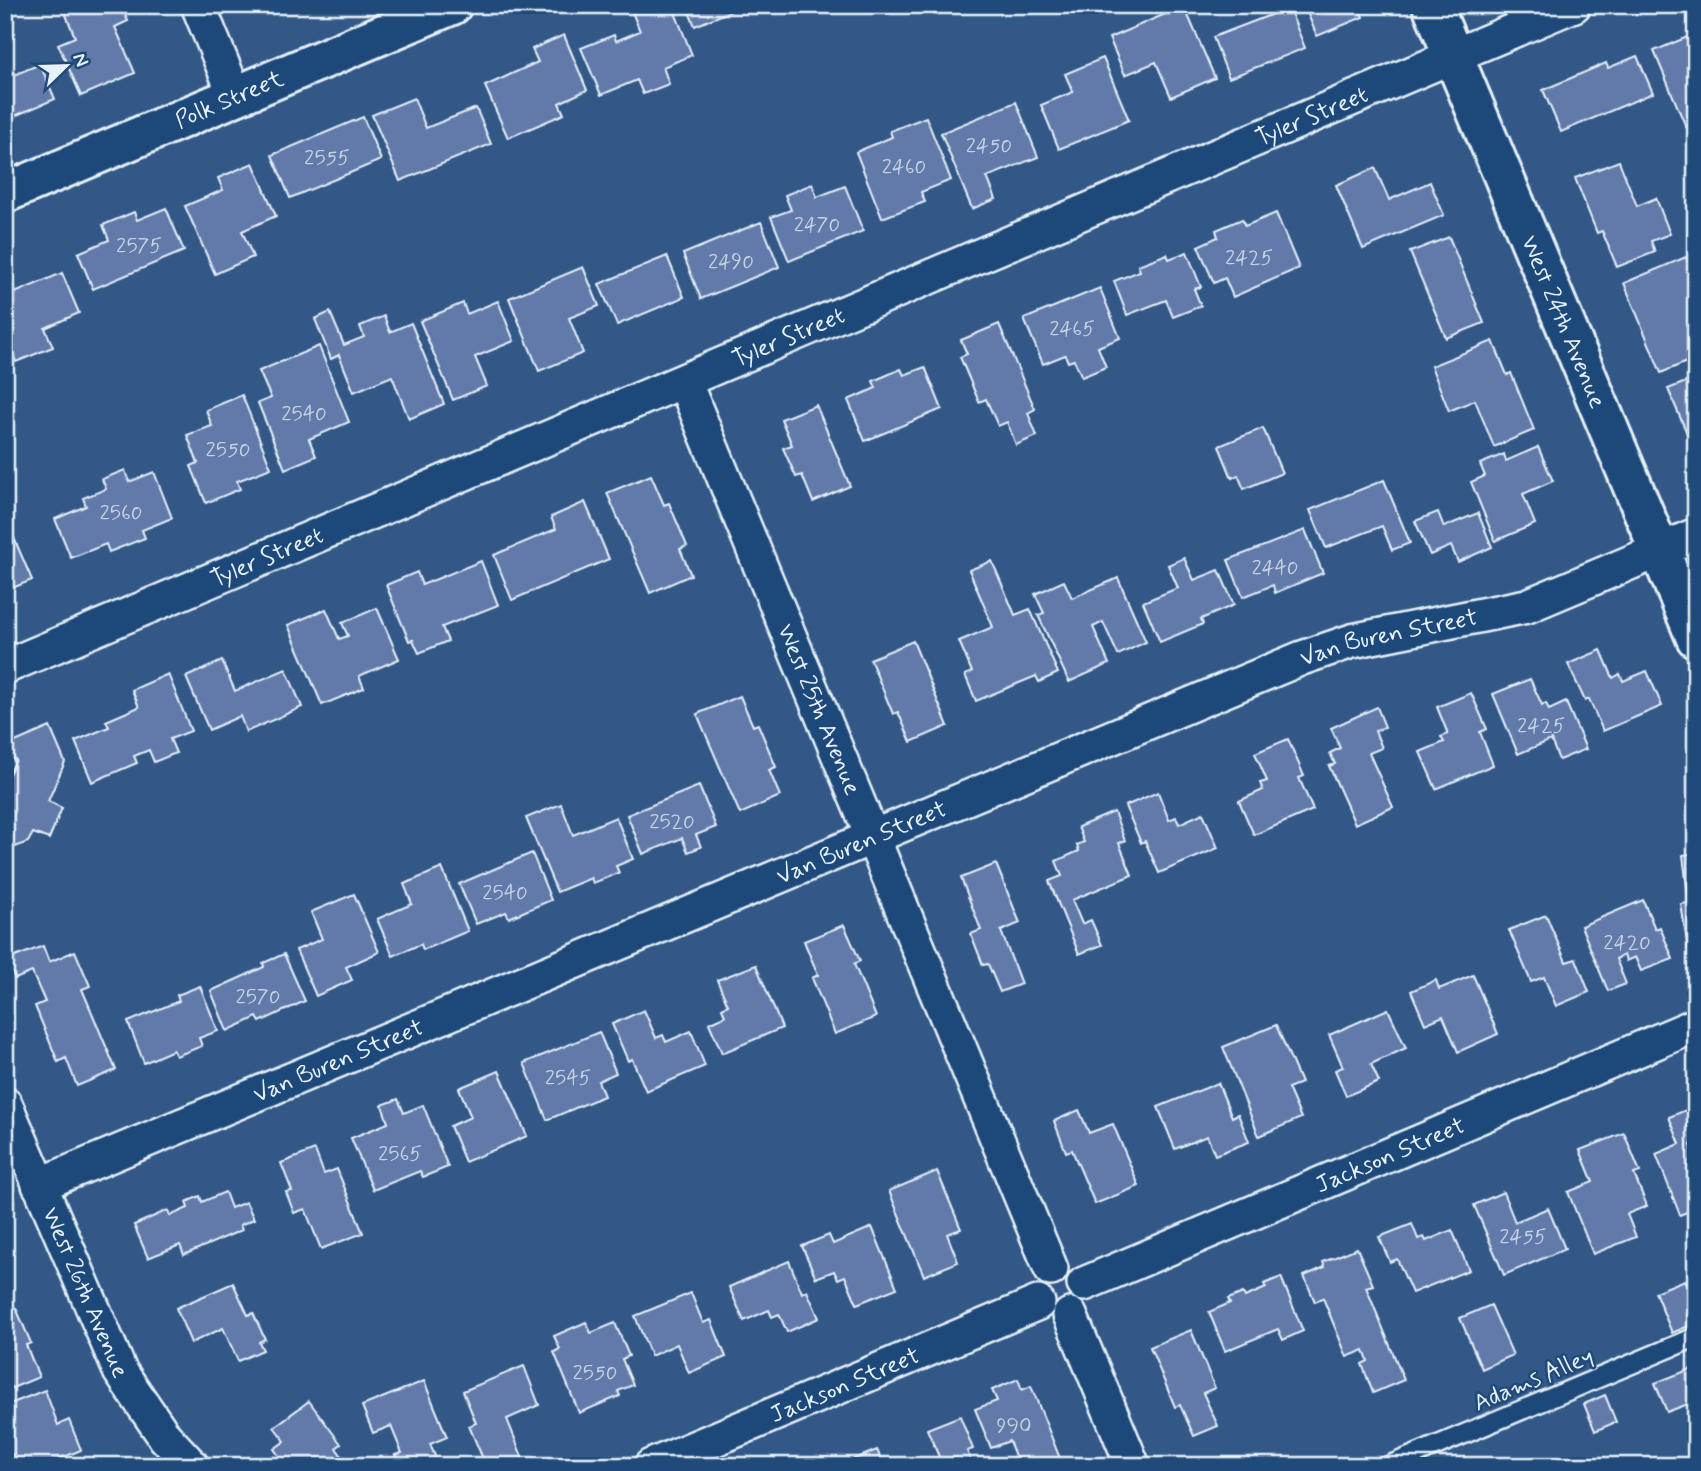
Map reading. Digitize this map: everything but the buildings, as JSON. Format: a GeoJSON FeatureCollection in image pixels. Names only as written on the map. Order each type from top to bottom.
{"type":"FeatureCollection","features":[{"type":"Feature","properties":{"kind":"street"},"geometry":{"type":"LineString","coordinates":[[198,5],[235,95]]}},
{"type":"Feature","properties":{"kind":"street","name":"Polk Street"},"geometry":{"type":"LineString","coordinates":[[5,193],[452,5]]}},
{"type":"Feature","properties":{"kind":"street","name":"West 24th Avenue"},"geometry":{"type":"LineString","coordinates":[[1432,5],[1696,638]]}},
{"type":"Feature","properties":{"kind":"street","name":"Tyler Street"},"geometry":{"type":"LineString","coordinates":[[5,667],[1574,5]]}},
{"type":"Feature","properties":{"kind":"street","name":"West 25th Avenue"},"geometry":{"type":"LineString","coordinates":[[684,382],[1051,1269]]}},
{"type":"Feature","properties":{"kind":"street","name":"Van Buren Street"},"geometry":{"type":"LineString","coordinates":[[39,1185],[1303,657],[1352,642],[1527,606],[1696,535]]}},
{"type":"Feature","properties":{"kind":"street","name":"Jackson Street"},"geometry":{"type":"LineString","coordinates":[[1084,1284],[1696,1025]]}},
{"type":"Feature","properties":{"kind":"street","name":"West 26th Avenue"},"geometry":{"type":"LineString","coordinates":[[5,1104],[120,1371],[165,1437],[191,1466]]}},
{"type":"Feature","properties":{"kind":"street"},"geometry":{"type":"LineString","coordinates":[[1069,1268],[1078,1273],[1084,1284],[1084,1302],[1079,1310],[1070,1315],[1061,1318],[1052,1316],[1038,1303],[1038,1282],[1043,1274],[1051,1269],[1069,1268]]}},
{"type":"Feature","properties":{"kind":"street","name":"Jackson Street"},"geometry":{"type":"LineString","coordinates":[[651,1466],[1038,1303]]}},
{"type":"Feature","properties":{"kind":"street"},"geometry":{"type":"LineString","coordinates":[[1070,1315],[1133,1466]]}},
{"type":"Feature","properties":{"kind":"lane","name":"Adams Alley"},"geometry":{"type":"LineString","coordinates":[[1388,1466],[1696,1337]]}}]}
